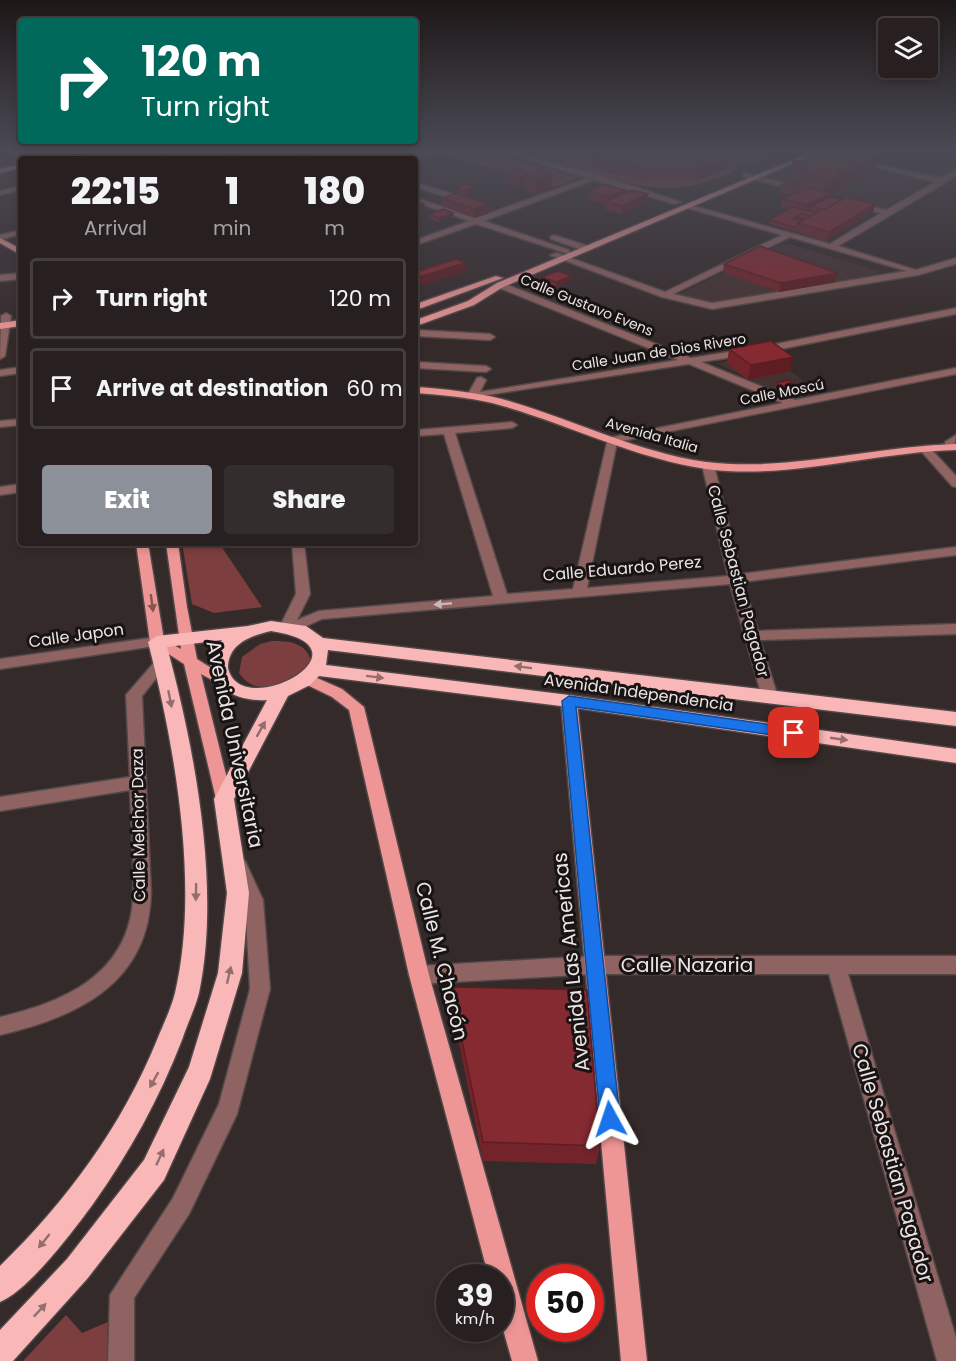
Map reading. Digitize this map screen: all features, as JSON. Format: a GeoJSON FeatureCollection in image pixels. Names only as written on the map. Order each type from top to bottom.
{"type":"FeatureCollection","features":[{"type":"Feature","properties":{"kind":"highway"},"geometry":{"type":"LineString","coordinates":[[0,1287],[25,1263],[98,1175],[157,1075],[187,993],[196,930],[197,876],[190,806],[160,652],[187,639],[248,632],[271,626],[290,627],[311,636],[318,643],[321,661],[313,674],[281,692],[249,693],[225,682],[218,663],[222,652],[230,643],[248,632]]}},
{"type":"Feature","properties":{"kind":"highway","name":"Avenida Independencia"},"geometry":{"type":"LineString","coordinates":[[318,643],[956,719]]}},
{"type":"Feature","properties":{"kind":"highway","name":"Avenida Independencia"},"geometry":{"type":"LineString","coordinates":[[313,674],[569,701],[956,756]]}},
{"type":"Feature","properties":{"kind":"highway"},"geometry":{"type":"LineString","coordinates":[[224,799],[281,692]]}},
{"type":"Feature","properties":{"kind":"highway","name":"Avenida Universitaria"},"geometry":{"type":"LineString","coordinates":[[0,1353],[77,1269],[153,1170],[201,1070],[231,973],[238,893],[224,799]]}},
{"type":"Feature","properties":{"kind":"main road"},"geometry":{"type":"LineString","coordinates":[[418,314],[497,283],[648,215]]}},
{"type":"Feature","properties":{"kind":"main road"},"geometry":{"type":"LineString","coordinates":[[561,255],[574,255],[670,215]]}},
{"type":"Feature","properties":{"kind":"main road"},"geometry":{"type":"LineString","coordinates":[[0,239],[18,251]]}},
{"type":"Feature","properties":{"kind":"main road"},"geometry":{"type":"LineString","coordinates":[[418,306],[497,283]]}},
{"type":"Feature","properties":{"kind":"main road"},"geometry":{"type":"LineString","coordinates":[[418,322],[471,303],[497,283]]}},
{"type":"Feature","properties":{"kind":"main road"},"geometry":{"type":"LineString","coordinates":[[3,321],[18,316]]}},
{"type":"Feature","properties":{"kind":"main road"},"geometry":{"type":"LineString","coordinates":[[3,321],[18,323]]}},
{"type":"Feature","properties":{"kind":"main road","name":"Avenida Italia"},"geometry":{"type":"LineString","coordinates":[[418,390],[472,396],[509,404],[612,440],[679,460],[708,465],[773,469],[954,444]]}},
{"type":"Feature","properties":{"kind":"main road"},"geometry":{"type":"LineString","coordinates":[[143,546],[160,652],[192,663],[225,682]]}},
{"type":"Feature","properties":{"kind":"main road"},"geometry":{"type":"LineString","coordinates":[[146,564],[148,546]]}},
{"type":"Feature","properties":{"kind":"main road"},"geometry":{"type":"LineString","coordinates":[[164,546],[174,578]]}},
{"type":"Feature","properties":{"kind":"main road","name":"Avenida Universitaria"},"geometry":{"type":"LineString","coordinates":[[172,546],[174,578],[224,799]]}},
{"type":"Feature","properties":{"kind":"main road","name":"Calle M. Chacón"},"geometry":{"type":"LineString","coordinates":[[313,674],[356,707],[418,975],[497,1264]]}},
{"type":"Feature","properties":{"kind":"main road","name":"Avenida Las Americas"},"geometry":{"type":"LineString","coordinates":[[569,701],[634,1361]]}},
{"type":"Feature","properties":{"kind":"main road","name":"Calle M. Chacón"},"geometry":{"type":"LineString","coordinates":[[514,1323],[525,1361]]}},
{"type":"Feature","properties":{"kind":"street"},"geometry":{"type":"LineString","coordinates":[[457,215],[665,295],[712,306],[918,272],[956,261]]}},
{"type":"Feature","properties":{"kind":"street"},"geometry":{"type":"LineString","coordinates":[[418,242],[478,222],[489,215]]}},
{"type":"Feature","properties":{"kind":"street"},"geometry":{"type":"LineString","coordinates":[[495,215],[588,249]]}},
{"type":"Feature","properties":{"kind":"street"},"geometry":{"type":"LineString","coordinates":[[719,215],[918,272]]}},
{"type":"Feature","properties":{"kind":"street"},"geometry":{"type":"LineString","coordinates":[[830,247],[885,215]]}},
{"type":"Feature","properties":{"kind":"street"},"geometry":{"type":"LineString","coordinates":[[0,239],[18,233]]}},
{"type":"Feature","properties":{"kind":"street"},"geometry":{"type":"LineString","coordinates":[[665,295],[788,235]]}},
{"type":"Feature","properties":{"kind":"street"},"geometry":{"type":"LineString","coordinates":[[0,247],[10,246]]}},
{"type":"Feature","properties":{"kind":"street"},"geometry":{"type":"LineString","coordinates":[[0,278],[18,276]]}},
{"type":"Feature","properties":{"kind":"street","name":"Calle Gustavo Evens"},"geometry":{"type":"LineString","coordinates":[[497,283],[796,404]]}},
{"type":"Feature","properties":{"kind":"street","name":"Calle Juan de Dios Rivero"},"geometry":{"type":"LineString","coordinates":[[472,396],[766,349],[956,311]]}},
{"type":"Feature","properties":{"kind":"street"},"geometry":{"type":"LineString","coordinates":[[0,356],[3,321]]}},
{"type":"Feature","properties":{"kind":"street"},"geometry":{"type":"LineString","coordinates":[[418,333],[490,337]]}},
{"type":"Feature","properties":{"kind":"street"},"geometry":{"type":"LineString","coordinates":[[418,365],[486,369]]}},
{"type":"Feature","properties":{"kind":"street"},"geometry":{"type":"LineString","coordinates":[[0,373],[18,370]]}},
{"type":"Feature","properties":{"kind":"street","name":"Calle Moscú"},"geometry":{"type":"LineString","coordinates":[[612,440],[956,371]]}},
{"type":"Feature","properties":{"kind":"street"},"geometry":{"type":"LineString","coordinates":[[472,396],[481,380]]}},
{"type":"Feature","properties":{"kind":"street"},"geometry":{"type":"LineString","coordinates":[[0,424],[18,422]]}},
{"type":"Feature","properties":{"kind":"street"},"geometry":{"type":"LineString","coordinates":[[418,434],[512,425]]}},
{"type":"Feature","properties":{"kind":"street"},"geometry":{"type":"LineString","coordinates":[[449,431],[501,598]]}},
{"type":"Feature","properties":{"kind":"street"},"geometry":{"type":"LineString","coordinates":[[579,591],[612,440]]}},
{"type":"Feature","properties":{"kind":"street"},"geometry":{"type":"LineString","coordinates":[[925,448],[956,483]]}},
{"type":"Feature","properties":{"kind":"street","name":"Calle Sebastian Pagador"},"geometry":{"type":"LineString","coordinates":[[708,465],[735,579],[770,697]]}},
{"type":"Feature","properties":{"kind":"street"},"geometry":{"type":"LineString","coordinates":[[0,491],[18,488]]}},
{"type":"Feature","properties":{"kind":"street"},"geometry":{"type":"LineString","coordinates":[[290,627],[303,594],[298,546]]}},
{"type":"Feature","properties":{"kind":"street","name":"Calle Eduardo Perez"},"geometry":{"type":"LineString","coordinates":[[290,627],[319,615],[735,579],[956,551]]}},
{"type":"Feature","properties":{"kind":"street"},"geometry":{"type":"LineString","coordinates":[[752,636],[956,629]]}},
{"type":"Feature","properties":{"kind":"street","name":"Calle Japon"},"geometry":{"type":"LineString","coordinates":[[0,664],[160,652]]}},
{"type":"Feature","properties":{"kind":"street","name":"Calle Melchor Daza"},"geometry":{"type":"LineString","coordinates":[[0,1026],[41,1018],[89,996],[121,963],[140,918],[139,782],[134,694],[160,652]]}},
{"type":"Feature","properties":{"kind":"street"},"geometry":{"type":"LineString","coordinates":[[0,804],[139,782]]}},
{"type":"Feature","properties":{"kind":"street"},"geometry":{"type":"LineString","coordinates":[[121,1361],[122,1295],[181,1206],[229,1106],[260,989],[254,900],[231,847]]}},
{"type":"Feature","properties":{"kind":"street","name":"Calle Nazaria"},"geometry":{"type":"LineString","coordinates":[[418,975],[595,965],[956,965]]}},
{"type":"Feature","properties":{"kind":"street","name":"Calle Sebastian Pagador"},"geometry":{"type":"LineString","coordinates":[[836,965],[950,1361]]}},
{"type":"Feature","properties":{"kind":"shaded area"},"geometry":{"type":"Polygon","coordinates":[[[789,244],[879,271],[878,274],[835,282],[758,255],[779,245],[789,244]]]}},
{"type":"Feature","properties":{"kind":"shaded area"},"geometry":{"type":"Polygon","coordinates":[[[723,273],[779,292],[715,303],[679,294],[723,273]]]}},
{"type":"Feature","properties":{"kind":"shaded area"},"geometry":{"type":"Polygon","coordinates":[[[767,354],[819,392],[796,398],[786,396],[716,363],[767,354]]]}},
{"type":"Feature","properties":{"kind":"shaded area"},"geometry":{"type":"Polygon","coordinates":[[[182,546],[221,546],[262,607],[214,613],[192,604],[182,546]]]}},
{"type":"Feature","properties":{"kind":"shaded area"},"geometry":{"type":"Polygon","coordinates":[[[272,641],[296,644],[305,650],[311,662],[293,684],[263,687],[250,684],[239,673],[242,657],[260,644],[272,641]]]}},
{"type":"Feature","properties":{"kind":"shaded area"},"geometry":{"type":"Polygon","coordinates":[[[66,1315],[82,1333],[108,1322],[107,1361],[23,1361],[66,1315]]]}},
{"type":"Feature","properties":{"kind":"building"},"geometry":{"type":"Polygon","coordinates":[[[430,215],[449,215],[439,218],[430,215]]]}},
{"type":"Feature","properties":{"kind":"building"},"geometry":{"type":"Polygon","coordinates":[[[779,215],[799,215],[793,219],[802,221],[797,223],[796,228],[770,220],[779,215]]]}},
{"type":"Feature","properties":{"kind":"building"},"geometry":{"type":"Polygon","coordinates":[[[813,215],[858,215],[829,232],[797,223],[813,215]]]}},
{"type":"Feature","properties":{"kind":"building"},"geometry":{"type":"Polygon","coordinates":[[[760,246],[837,273],[781,283],[724,264],[760,246]]]}},
{"type":"Feature","properties":{"kind":"building"},"geometry":{"type":"Polygon","coordinates":[[[457,259],[465,263],[418,277],[418,271],[457,259]]]}},
{"type":"Feature","properties":{"kind":"building"},"geometry":{"type":"Polygon","coordinates":[[[558,271],[572,276],[556,282],[542,277],[558,271]]]}},
{"type":"Feature","properties":{"kind":"building"},"geometry":{"type":"Polygon","coordinates":[[[771,341],[793,357],[751,365],[729,349],[771,341]]]}},
{"type":"Feature","properties":{"kind":"building"},"geometry":{"type":"Polygon","coordinates":[[[788,380],[796,387],[785,389],[776,383],[788,380]]]}},
{"type":"Feature","properties":{"kind":"building"},"geometry":{"type":"Polygon","coordinates":[[[451,987],[587,990],[600,1146],[483,1142],[451,987]]]}},
{"type":"Feature","properties":{"kind":"route"},"geometry":{"type":"LineString","coordinates":[[610,1119],[569,701],[794,733]]}}]}
